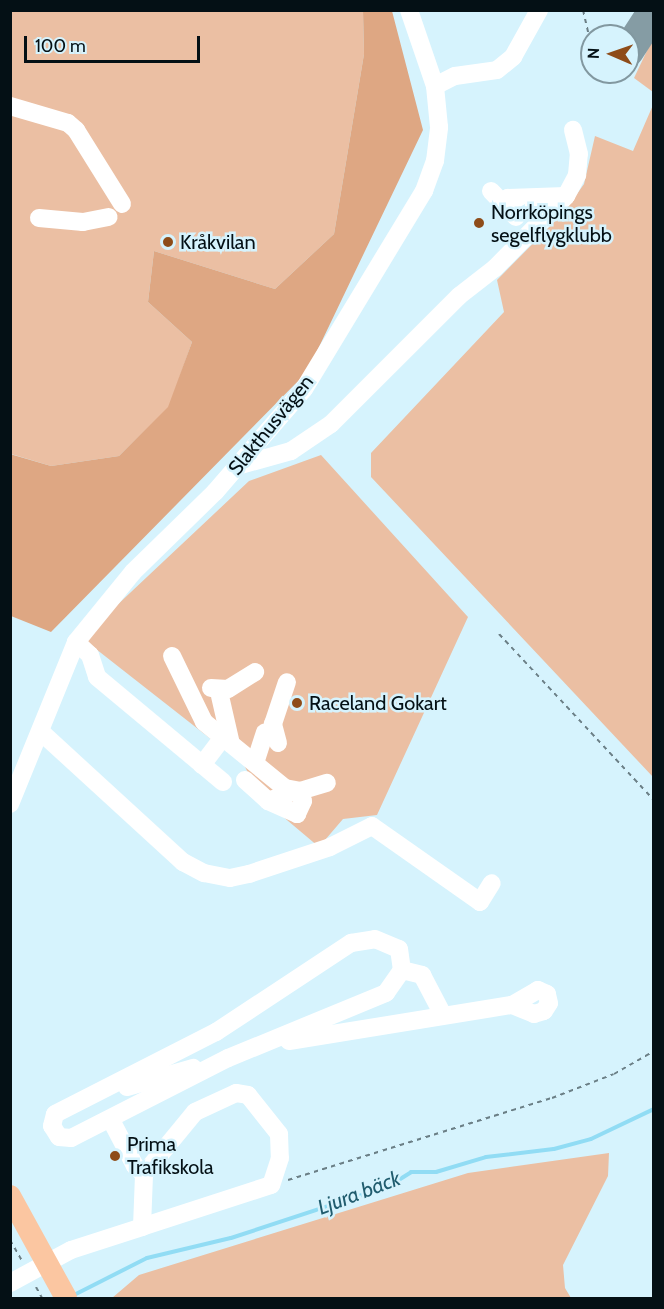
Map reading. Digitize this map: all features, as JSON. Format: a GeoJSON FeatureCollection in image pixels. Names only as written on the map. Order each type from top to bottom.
{"type":"FeatureCollection","features":[{"type":"Feature","properties":{"kind":"main road"},"geometry":{"type":"LineString","coordinates":[[10,1196],[61,1297]]}},
{"type":"Feature","properties":{"kind":"main road"},"geometry":{"type":"LineString","coordinates":[[10,1215],[44,1266]]}},
{"type":"Feature","properties":{"kind":"street","name":"Slakthusvägen"},"geometry":{"type":"LineString","coordinates":[[10,804],[41,732],[60,675],[76,642],[134,572],[237,466],[304,389],[424,191],[435,161],[439,127],[435,86],[409,10]]}},
{"type":"Feature","properties":{"kind":"street"},"geometry":{"type":"LineString","coordinates":[[435,86],[454,76],[497,70],[513,57],[539,10]]}},
{"type":"Feature","properties":{"kind":"street"},"geometry":{"type":"LineString","coordinates":[[10,106],[68,123],[76,130],[122,204]]}},
{"type":"Feature","properties":{"kind":"street"},"geometry":{"type":"LineString","coordinates":[[237,466],[291,451],[331,424],[566,196],[577,175],[579,154],[573,130]]}},
{"type":"Feature","properties":{"kind":"street"},"geometry":{"type":"LineString","coordinates":[[516,217],[496,197],[566,196]]}},
{"type":"Feature","properties":{"kind":"street"},"geometry":{"type":"LineString","coordinates":[[39,218],[84,222],[109,217]]}},
{"type":"Feature","properties":{"kind":"street"},"geometry":{"type":"LineString","coordinates":[[76,642],[90,655],[97,677],[223,782]]}},
{"type":"Feature","properties":{"kind":"street"},"geometry":{"type":"LineString","coordinates":[[172,656],[198,712],[223,737],[255,763],[296,791]]}},
{"type":"Feature","properties":{"kind":"street"},"geometry":{"type":"LineString","coordinates":[[202,765],[223,737],[223,701],[228,689],[255,672]]}},
{"type":"Feature","properties":{"kind":"street"},"geometry":{"type":"LineString","coordinates":[[255,763],[271,738],[273,724],[287,682]]}},
{"type":"Feature","properties":{"kind":"street"},"geometry":{"type":"LineString","coordinates":[[41,732],[183,862],[204,873],[230,878],[249,874],[330,847],[372,826],[480,902],[491,876]]}},
{"type":"Feature","properties":{"kind":"street"},"geometry":{"type":"LineString","coordinates":[[245,780],[268,801],[327,783]]}},
{"type":"Feature","properties":{"kind":"street"},"geometry":{"type":"LineString","coordinates":[[375,939],[399,950],[402,970],[386,993],[370,1002],[228,1058],[111,1120],[71,1138],[59,1137],[52,1126],[56,1114],[216,1032],[351,943],[375,939]]}},
{"type":"Feature","properties":{"kind":"street"},"geometry":{"type":"LineString","coordinates":[[402,970],[422,975],[443,1016]]}},
{"type":"Feature","properties":{"kind":"street"},"geometry":{"type":"LineString","coordinates":[[88,1098],[293,1040],[512,1005]]}},
{"type":"Feature","properties":{"kind":"street"},"geometry":{"type":"LineString","coordinates":[[10,1283],[89,1243],[142,1227],[271,1185],[280,1158],[279,1134],[248,1095],[236,1093],[195,1112],[144,1174],[142,1227]]}},
{"type":"Feature","properties":{"kind":"street"},"geometry":{"type":"LineString","coordinates":[[111,1120],[135,1166],[144,1174]]}},
{"type":"Feature","properties":{"kind":"path"},"geometry":{"type":"LineString","coordinates":[[499,634],[654,800]]}},
{"type":"Feature","properties":{"kind":"path"},"geometry":{"type":"LineString","coordinates":[[271,1185],[552,1098],[614,1074],[654,1051]]}},
{"type":"Feature","properties":{"kind":"shaded area","name":"Kråkvilan"},"geometry":{"type":"Polygon","coordinates":[[[10,11],[363,11],[364,54],[334,234],[275,289],[154,251],[148,302],[192,342],[169,407],[119,456],[51,466],[11,454],[10,11]]]}},
{"type":"Feature","properties":{"kind":"shaded area"},"geometry":{"type":"Polygon","coordinates":[[[363,11],[392,11],[423,130],[307,372],[51,632],[11,616],[10,454],[51,466],[119,456],[168,407],[192,342],[148,302],[154,251],[275,289],[334,234],[364,54],[363,11]]]}},
{"type":"Feature","properties":{"kind":"shaded area"},"geometry":{"type":"Polygon","coordinates":[[[653,38],[653,92],[640,82],[640,65],[653,38]]]}},
{"type":"Feature","properties":{"kind":"shaded area"},"geometry":{"type":"Polygon","coordinates":[[[653,105],[653,777],[371,477],[371,453],[504,312],[497,280],[565,211],[584,184],[595,136],[633,151],[653,105]]]}},
{"type":"Feature","properties":{"kind":"shaded area","name":"Raceland Gokart"},"geometry":{"type":"Polygon","coordinates":[[[321,455],[468,617],[377,815],[343,819],[319,847],[262,799],[244,765],[87,642],[97,624],[249,481],[321,455]]]}},
{"type":"Feature","properties":{"kind":"shaded area"},"geometry":{"type":"Polygon","coordinates":[[[609,1153],[608,1176],[563,1265],[565,1288],[571,1298],[112,1298],[139,1275],[468,1173],[609,1153]]]}},
{"type":"Feature","properties":{"kind":"waterway","name":"Ljura bäck"},"geometry":{"type":"LineString","coordinates":[[72,1296],[147,1258],[231,1238],[389,1186],[411,1172],[436,1172],[486,1157],[554,1149],[591,1139],[654,1109]]}},
{"type":"Feature","properties":{"kind":"taxiway"},"geometry":{"type":"LineString","coordinates":[[640,33],[654,11]]}},
{"type":"Feature","properties":{"kind":"place","name":"Norrköpings segelflygklubb"},"geometry":{"type":"Point","coordinates":[479,223]}},
{"type":"Feature","properties":{"kind":"place","name":"Kråkvilan"},"geometry":{"type":"Point","coordinates":[168,242]}},
{"type":"Feature","properties":{"kind":"place","name":"Raceland Gokart"},"geometry":{"type":"Point","coordinates":[297,703]}},
{"type":"Feature","properties":{"kind":"place","name":"Prima Trafikskola"},"geometry":{"type":"Point","coordinates":[115,1156]}}]}
